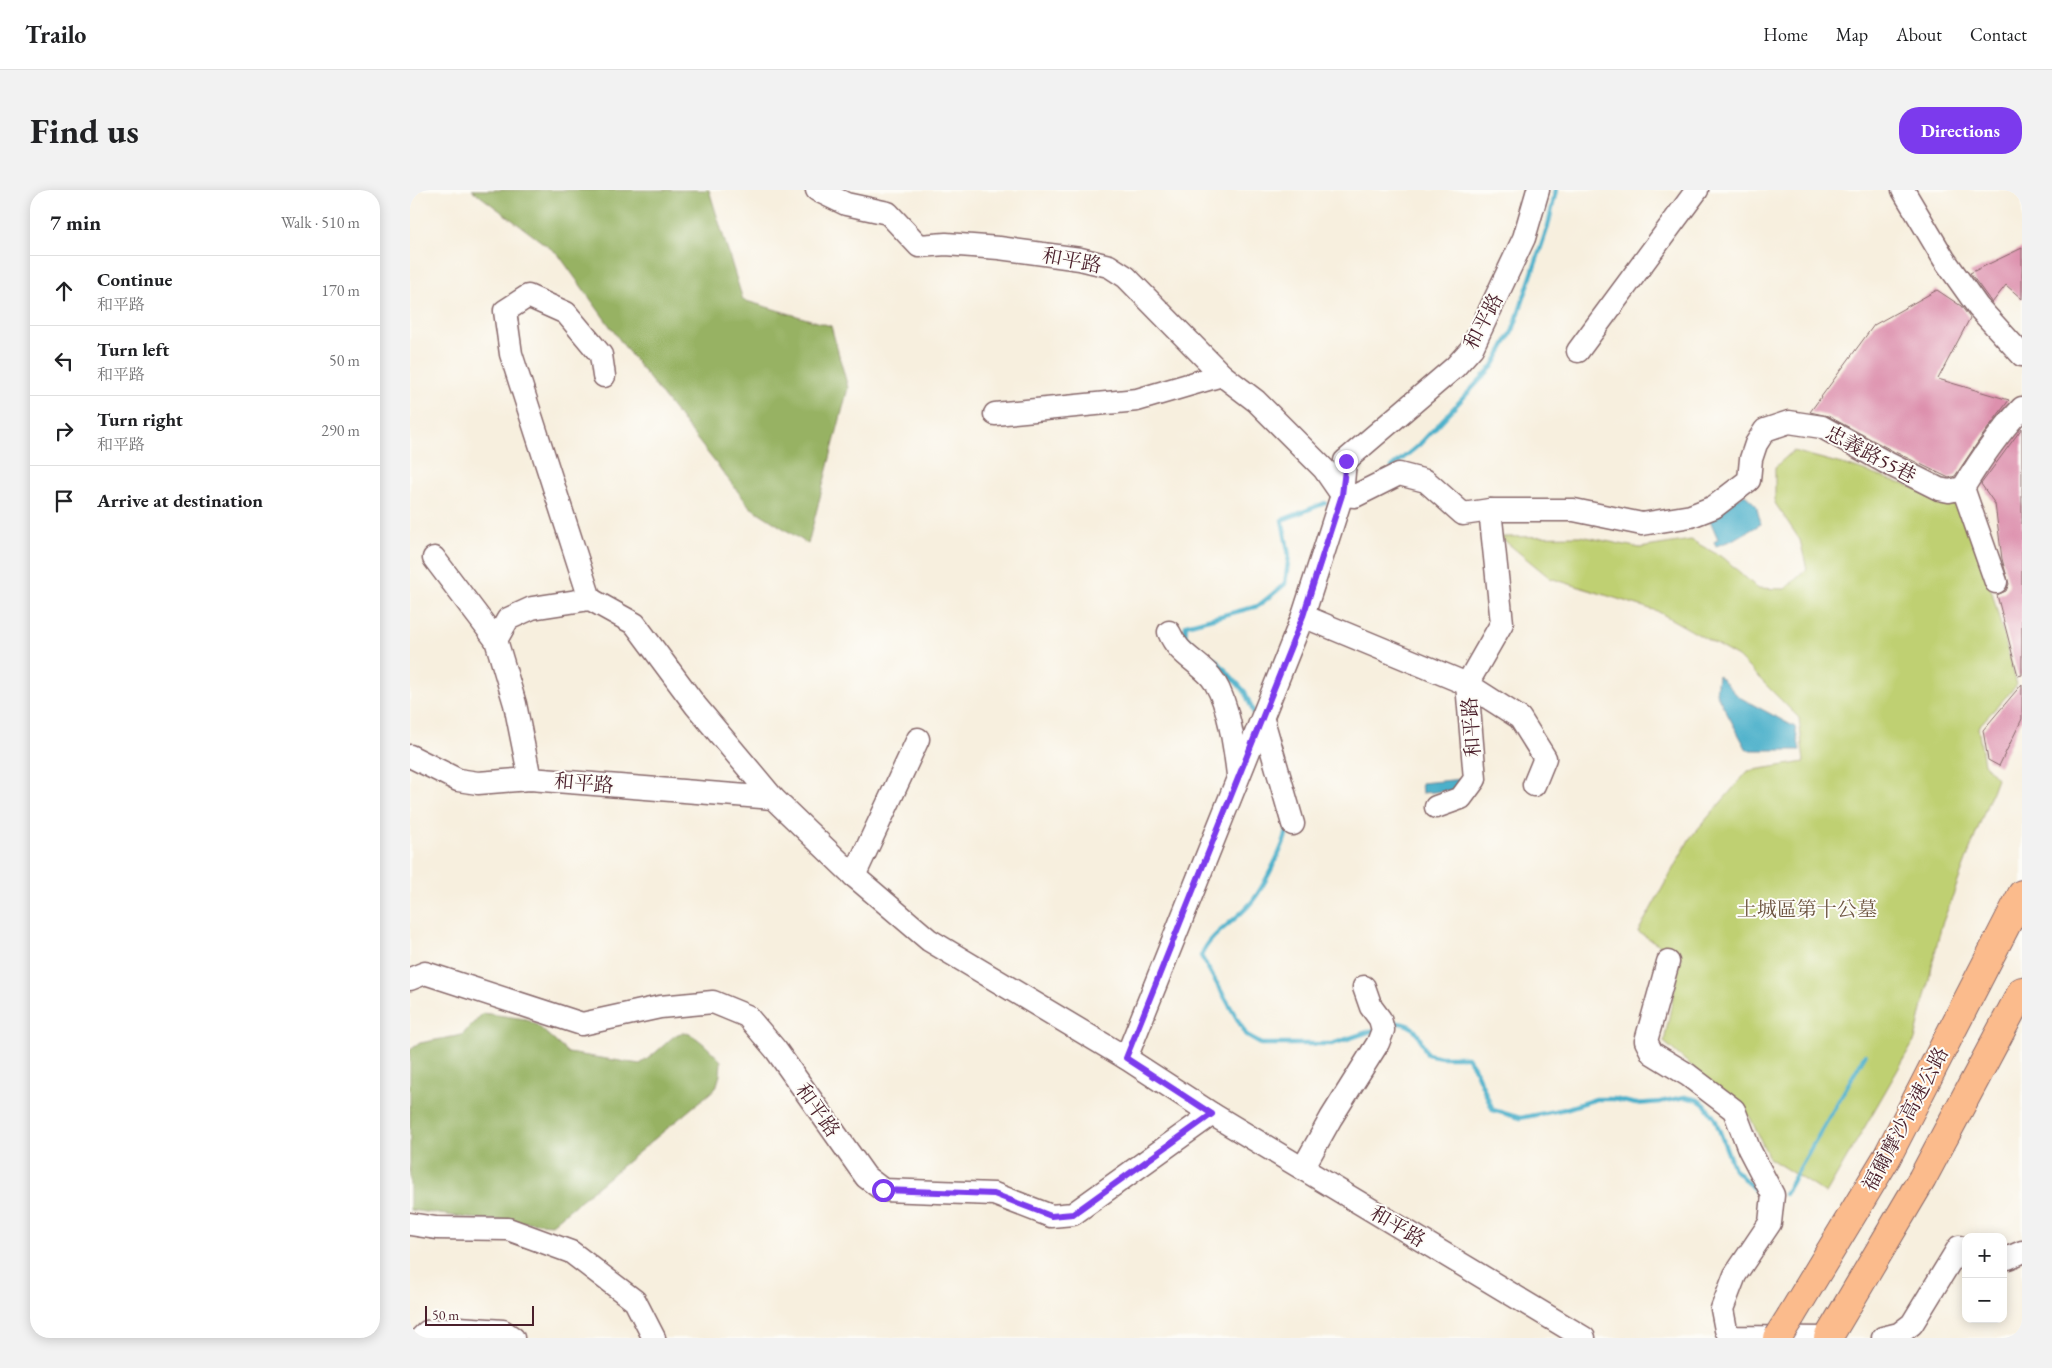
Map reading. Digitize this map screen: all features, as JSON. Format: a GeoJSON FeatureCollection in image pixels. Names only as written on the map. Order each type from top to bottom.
{"type":"FeatureCollection","features":[{"type":"Feature","properties":{"kind":"highway","name":"福爾摩沙高速公路"},"geometry":{"type":"LineString","coordinates":[[1784,1327],[1887,1157],[2022,894]]}},
{"type":"Feature","properties":{"kind":"highway","name":"福爾摩沙高速公路"},"geometry":{"type":"LineString","coordinates":[[1831,1332],[1922,1179],[2022,991]]}},
{"type":"Feature","properties":{"kind":"street","name":"和平路"},"geometry":{"type":"LineString","coordinates":[[817,190],[846,204],[888,213],[919,246],[946,244],[999,248],[1080,259],[1109,266],[1126,277],[1222,375],[1256,401],[1318,462],[1342,495]]}},
{"type":"Feature","properties":{"kind":"street","name":"和平路"},"geometry":{"type":"LineString","coordinates":[[1126,1058],[1238,776],[1263,720],[1303,616],[1342,495],[1346,461],[1455,367],[1472,348],[1524,238],[1538,190]]}},
{"type":"Feature","properties":{"kind":"street"},"geometry":{"type":"LineString","coordinates":[[1578,351],[1696,190]]}},
{"type":"Feature","properties":{"kind":"street"},"geometry":{"type":"LineString","coordinates":[[1904,190],[1944,259],[1978,307],[2022,355]]}},
{"type":"Feature","properties":{"kind":"street"},"geometry":{"type":"LineString","coordinates":[[590,599],[511,354],[505,311],[528,296],[566,313],[601,355],[604,376]]}},
{"type":"Feature","properties":{"kind":"street"},"geometry":{"type":"LineString","coordinates":[[995,414],[1137,400],[1222,375]]}},
{"type":"Feature","properties":{"kind":"street"},"geometry":{"type":"LineString","coordinates":[[1996,582],[1963,488],[1985,454],[2022,408]]}},
{"type":"Feature","properties":{"kind":"street","name":"忠義路55巷"},"geometry":{"type":"LineString","coordinates":[[1490,510],[1574,510],[1642,524],[1692,516],[1714,507],[1744,486],[1749,480],[1751,460],[1756,444],[1765,430],[1788,422],[1822,427],[1887,464],[1939,489],[1949,491],[1963,488]]}},
{"type":"Feature","properties":{"kind":"street"},"geometry":{"type":"LineString","coordinates":[[1342,495],[1356,496],[1399,474],[1426,480],[1463,514],[1490,510],[1502,623],[1468,684],[1520,718],[1546,758],[1534,785]]}},
{"type":"Feature","properties":{"kind":"street"},"geometry":{"type":"LineString","coordinates":[[434,558],[496,640],[514,704],[530,778]]}},
{"type":"Feature","properties":{"kind":"street"},"geometry":{"type":"LineString","coordinates":[[496,640],[508,618],[532,608],[590,599],[635,624],[696,706],[773,798]]}},
{"type":"Feature","properties":{"kind":"street","name":"和平路"},"geometry":{"type":"LineString","coordinates":[[1303,616],[1468,684],[1475,779],[1461,798],[1436,808]]}},
{"type":"Feature","properties":{"kind":"street"},"geometry":{"type":"LineString","coordinates":[[1169,632],[1174,645],[1212,678],[1222,698],[1232,738],[1238,776]]}},
{"type":"Feature","properties":{"kind":"street"},"geometry":{"type":"LineString","coordinates":[[1263,720],[1293,824]]}},
{"type":"Feature","properties":{"kind":"street"},"geometry":{"type":"LineString","coordinates":[[854,876],[918,739]]}},
{"type":"Feature","properties":{"kind":"street","name":"和平路"},"geometry":{"type":"LineString","coordinates":[[410,756],[458,780],[478,783],[530,778],[773,798],[854,876],[929,940],[1126,1058],[1212,1114],[1584,1338]]}},
{"type":"Feature","properties":{"kind":"street"},"geometry":{"type":"LineString","coordinates":[[1668,962],[1646,1041],[1652,1053],[1688,1075],[1734,1110],[1749,1149],[1773,1195],[1770,1222],[1735,1275],[1722,1309],[1726,1330],[1732,1337],[1831,1332]]}},
{"type":"Feature","properties":{"kind":"street","name":"和平路"},"geometry":{"type":"LineString","coordinates":[[410,978],[425,973],[582,1024],[660,1008],[713,1002],[747,1016],[776,1050],[866,1176],[883,1190],[994,1194],[1051,1216],[1073,1214],[1212,1114]]}},
{"type":"Feature","properties":{"kind":"street"},"geometry":{"type":"LineString","coordinates":[[1303,1168],[1331,1118],[1378,1043],[1383,1030],[1380,1019],[1371,1007],[1364,987]]}},
{"type":"Feature","properties":{"kind":"street"},"geometry":{"type":"LineString","coordinates":[[410,1224],[436,1228],[508,1229],[571,1252],[635,1301],[654,1338]]}},
{"type":"Feature","properties":{"kind":"street"},"geometry":{"type":"LineString","coordinates":[[1883,1338],[1899,1334],[1912,1324],[1959,1247],[1962,1248]]}},
{"type":"Feature","properties":{"kind":"street"},"geometry":{"type":"LineString","coordinates":[[2007,1258],[2022,1252]]}},
{"type":"Feature","properties":{"kind":"street"},"geometry":{"type":"LineString","coordinates":[[421,1338],[427,1332],[459,1328],[503,1331],[513,1338]]}},
{"type":"Feature","properties":{"kind":"green space"},"geometry":{"type":"Polygon","coordinates":[[[472,190],[709,190],[743,300],[831,326],[848,388],[808,544],[750,507],[627,350],[558,254],[472,190]]]}},
{"type":"Feature","properties":{"kind":"green space","name":"土城區第十公墓"},"geometry":{"type":"Polygon","coordinates":[[[1793,451],[1849,466],[1960,503],[1992,592],[2017,685],[1978,727],[1984,764],[1997,778],[1941,927],[1915,1040],[1826,1194],[1769,1158],[1750,1117],[1664,1042],[1681,958],[1638,932],[1690,838],[1748,771],[1804,762],[1799,718],[1738,657],[1657,611],[1550,578],[1500,537],[1581,536],[1640,548],[1691,540],[1724,558],[1757,588],[1785,589],[1807,569],[1800,540],[1775,503],[1775,467],[1793,451]]]}},
{"type":"Feature","properties":{"kind":"green space"},"geometry":{"type":"Polygon","coordinates":[[[483,1013],[526,1019],[537,1025],[568,1053],[640,1064],[672,1038],[686,1033],[695,1037],[721,1061],[720,1075],[716,1088],[552,1224],[468,1218],[410,1210],[410,1050],[420,1043],[462,1035],[483,1013]]]}},
{"type":"Feature","properties":{"kind":"water"},"geometry":{"type":"Polygon","coordinates":[[[1744,494],[1756,505],[1761,524],[1733,540],[1716,546],[1714,542],[1718,539],[1709,518],[1744,494]]]}},
{"type":"Feature","properties":{"kind":"water"},"geometry":{"type":"Polygon","coordinates":[[[1718,675],[1739,697],[1795,727],[1800,750],[1747,750],[1716,693],[1718,675]]]}},
{"type":"Feature","properties":{"kind":"water"},"geometry":{"type":"Polygon","coordinates":[[[1462,779],[1457,790],[1422,793],[1421,783],[1462,779]]]}},
{"type":"Feature","properties":{"kind":"building"},"geometry":{"type":"Polygon","coordinates":[[[2022,248],[2022,299],[2006,285],[1992,303],[1970,273],[2022,248]]]}},
{"type":"Feature","properties":{"kind":"building"},"geometry":{"type":"Polygon","coordinates":[[[1937,290],[1961,306],[1970,318],[1938,379],[2009,400],[1955,476],[1949,478],[1893,451],[1828,416],[1810,412],[1874,325],[1937,290]]]}},
{"type":"Feature","properties":{"kind":"building"},"geometry":{"type":"Polygon","coordinates":[[[2022,428],[2022,675],[2018,676],[1997,595],[2006,591],[2009,584],[2002,559],[1995,504],[1981,484],[2022,428]]]}},
{"type":"Feature","properties":{"kind":"building"},"geometry":{"type":"Polygon","coordinates":[[[2022,684],[2022,719],[1999,766],[1988,760],[1983,730],[2022,684]]]}},
{"type":"Feature","properties":{"kind":"waterway"},"geometry":{"type":"LineString","coordinates":[[1392,467],[1420,444],[1493,366],[1513,330],[1548,226],[1556,190]]}},
{"type":"Feature","properties":{"kind":"waterway"},"geometry":{"type":"LineString","coordinates":[[1254,714],[1245,692],[1218,662],[1185,637],[1186,625],[1258,606],[1285,584],[1289,555],[1282,520],[1325,503]]}},
{"type":"Feature","properties":{"kind":"waterway"},"geometry":{"type":"LineString","coordinates":[[1287,828],[1278,855],[1255,898],[1210,941],[1201,956],[1247,1036],[1261,1044],[1332,1044],[1374,1030]]}},
{"type":"Feature","properties":{"kind":"waterway"},"geometry":{"type":"LineString","coordinates":[[1389,1022],[1410,1026],[1418,1034],[1427,1054],[1441,1057],[1467,1057],[1474,1067],[1493,1110],[1520,1118],[1565,1109],[1596,1099],[1614,1099],[1636,1104],[1685,1097],[1698,1100],[1705,1105],[1715,1119],[1734,1169],[1764,1199]]}},
{"type":"Feature","properties":{"kind":"waterway"},"geometry":{"type":"LineString","coordinates":[[1785,1194],[1865,1055]]}},
{"type":"Feature","properties":{"kind":"route"},"geometry":{"type":"LineString","coordinates":[[883,1190],[994,1194],[1051,1216],[1073,1214],[1122,1181],[1212,1114],[1126,1058],[1238,776],[1263,720],[1303,616],[1342,495],[1346,461]]}}]}
